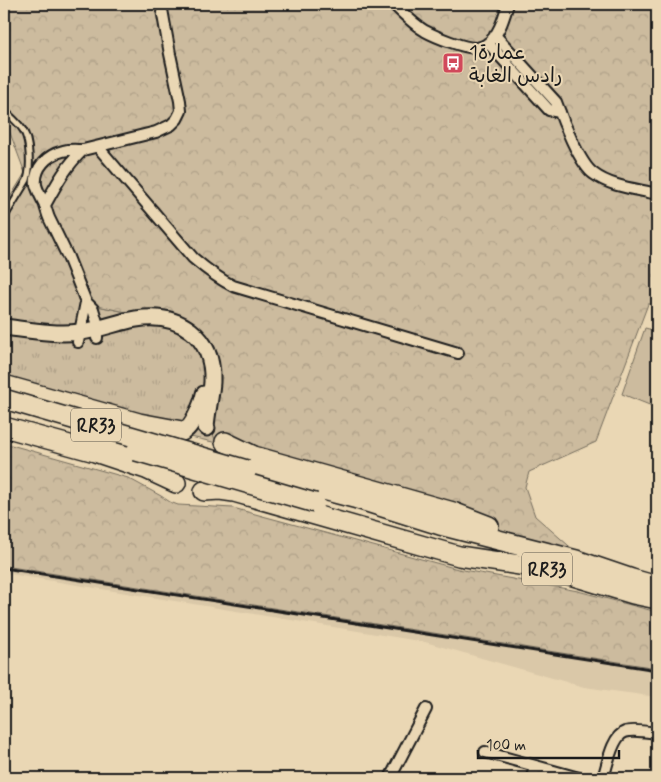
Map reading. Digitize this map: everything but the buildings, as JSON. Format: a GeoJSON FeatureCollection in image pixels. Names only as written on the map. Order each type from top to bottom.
{"type":"FeatureCollection","features":[{"type":"Feature","properties":{"kind":"highway"},"geometry":{"type":"LineString","coordinates":[[4,385],[139,423],[184,430]]}},
{"type":"Feature","properties":{"kind":"highway","name":"RR33"},"geometry":{"type":"LineString","coordinates":[[4,398],[247,470],[354,498],[553,570],[633,594],[657,599]]}},
{"type":"Feature","properties":{"kind":"highway","name":"RR33"},"geometry":{"type":"LineString","coordinates":[[4,414],[315,503],[576,560],[632,580],[657,586]]}},
{"type":"Feature","properties":{"kind":"highway"},"geometry":{"type":"LineString","coordinates":[[4,427],[95,452],[146,469],[190,489],[234,492],[459,556],[553,570]]}},
{"type":"Feature","properties":{"kind":"highway"},"geometry":{"type":"LineString","coordinates":[[225,442],[254,456],[453,512],[550,546],[576,560]]}},
{"type":"Feature","properties":{"kind":"street"},"geometry":{"type":"LineString","coordinates":[[97,333],[97,322],[93,309],[86,302],[68,257],[45,210],[45,205],[38,194],[36,172],[49,157],[63,151],[98,147],[156,132],[177,119],[180,111],[178,91],[161,4]]}},
{"type":"Feature","properties":{"kind":"street"},"geometry":{"type":"LineString","coordinates":[[393,4],[425,31],[450,42],[475,48],[482,47],[492,39],[501,24],[508,4]]}},
{"type":"Feature","properties":{"kind":"street"},"geometry":{"type":"LineString","coordinates":[[492,39],[549,110],[560,112],[579,156],[593,174],[617,185],[657,194]]}},
{"type":"Feature","properties":{"kind":"street"},"geometry":{"type":"LineString","coordinates":[[98,147],[193,258],[221,280],[233,286],[458,353]]}},
{"type":"Feature","properties":{"kind":"street"},"geometry":{"type":"LineString","coordinates":[[45,205],[65,171],[83,150]]}},
{"type":"Feature","properties":{"kind":"street"},"geometry":{"type":"LineString","coordinates":[[79,337],[86,302]]}},
{"type":"Feature","properties":{"kind":"street"},"geometry":{"type":"LineString","coordinates":[[4,336],[67,343],[79,337],[97,333],[137,319],[166,318],[180,323],[196,336],[208,354],[212,381],[206,428]]}},
{"type":"Feature","properties":{"kind":"street"},"geometry":{"type":"LineString","coordinates":[[4,327],[79,337]]}},
{"type":"Feature","properties":{"kind":"street"},"geometry":{"type":"LineString","coordinates":[[97,333],[158,327],[174,331],[190,341],[204,364],[206,378],[203,399],[190,426],[184,430],[172,439],[167,450],[166,462],[169,474],[190,489],[214,487],[222,481],[228,472],[230,462],[229,451],[225,442],[217,433],[206,428],[197,427],[184,430]]}},
{"type":"Feature","properties":{"kind":"street"},"geometry":{"type":"LineString","coordinates":[[390,778],[426,709]]}},
{"type":"Feature","properties":{"kind":"street"},"geometry":{"type":"LineString","coordinates":[[603,778],[613,747],[622,734],[626,731],[657,733]]}},
{"type":"Feature","properties":{"kind":"street"},"geometry":{"type":"LineString","coordinates":[[485,752],[579,778]]}},
{"type":"Feature","properties":{"kind":"street"},"geometry":{"type":"LineString","coordinates":[[532,778],[535,766]]}},
{"type":"Feature","properties":{"kind":"lane"},"geometry":{"type":"LineString","coordinates":[[4,110],[24,131],[28,143],[29,157],[27,180],[4,218]]}},
{"type":"Feature","properties":{"kind":"shaded area"},"geometry":{"type":"Polygon","coordinates":[[[4,566],[657,668],[657,697],[584,687],[425,642],[4,573],[4,566]]]}},
{"type":"Feature","properties":{"kind":"green space"},"geometry":{"type":"Polygon","coordinates":[[[4,4],[657,4],[657,304],[648,304],[596,442],[529,472],[525,487],[535,516],[585,560],[471,520],[217,443],[211,431],[217,378],[198,331],[131,313],[83,303],[78,322],[63,329],[4,320],[4,207],[25,173],[4,117],[4,4]]]}},
{"type":"Feature","properties":{"kind":"green space"},"geometry":{"type":"Polygon","coordinates":[[[83,303],[131,313],[198,331],[217,443],[112,419],[4,403],[4,320],[83,303]]]}},
{"type":"Feature","properties":{"kind":"green space"},"geometry":{"type":"Polygon","coordinates":[[[645,328],[657,331],[657,408],[622,394],[645,328]]]}},
{"type":"Feature","properties":{"kind":"green space"},"geometry":{"type":"Polygon","coordinates":[[[4,443],[128,478],[178,505],[233,508],[458,569],[578,591],[657,612],[657,668],[4,566],[4,443]]]}},
{"type":"Feature","properties":{"kind":"railway"},"geometry":{"type":"LineString","coordinates":[[4,568],[657,670]]}},
{"type":"Feature","properties":{"kind":"place","name":"1عمارة رادس الغابة"},"geometry":{"type":"Point","coordinates":[453,63]}}]}
